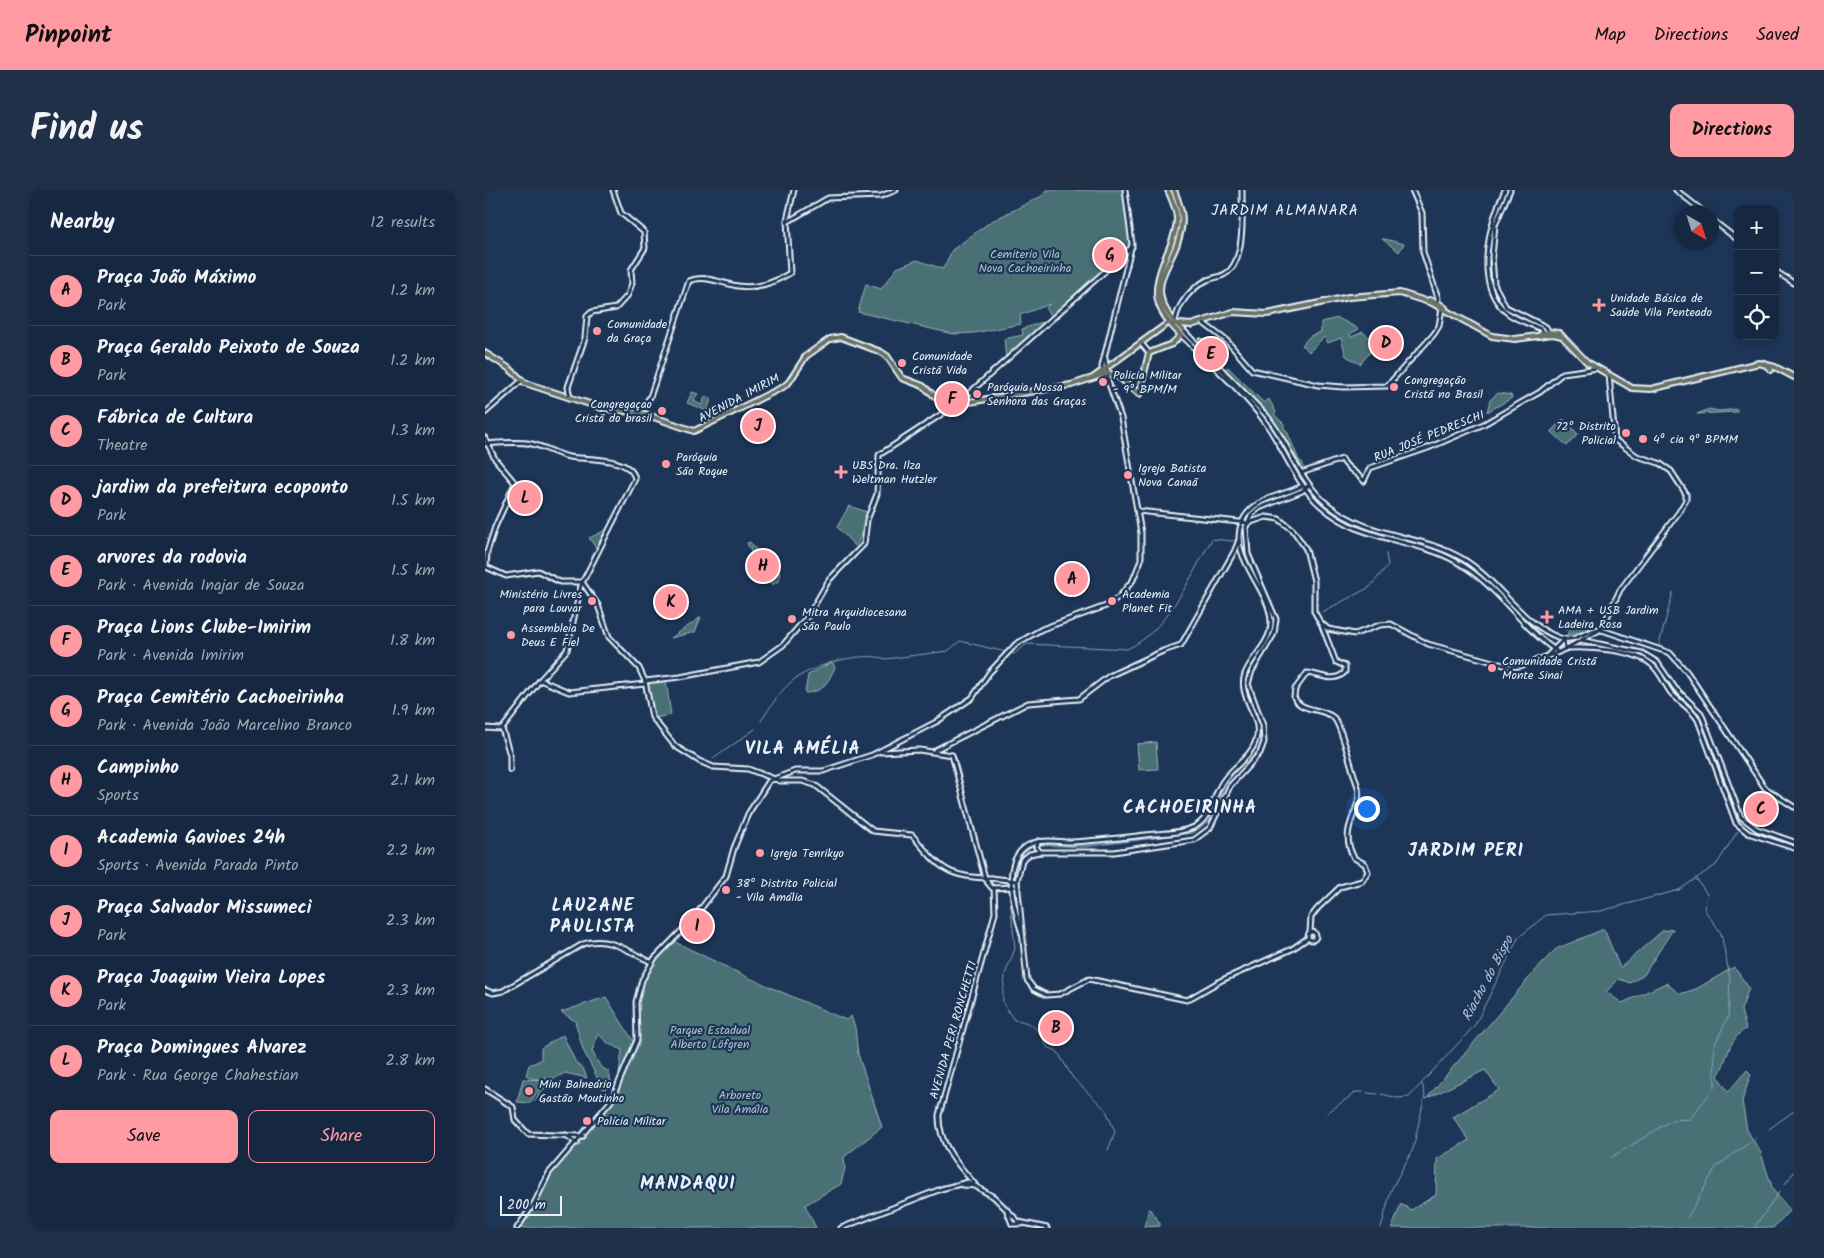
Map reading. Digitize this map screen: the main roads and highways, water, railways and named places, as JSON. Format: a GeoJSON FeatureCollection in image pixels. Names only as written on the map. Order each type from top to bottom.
{"type":"FeatureCollection","features":[{"type":"Feature","properties":{"kind":"main road"},"geometry":{"type":"LineString","coordinates":[[1168,190],[1177,204],[1182,218],[1180,231],[1163,272],[1160,287],[1163,304],[1175,323]]}},
{"type":"Feature","properties":{"kind":"main road"},"geometry":{"type":"LineString","coordinates":[[1175,190],[1177,204],[1175,233],[1159,273],[1155,289],[1158,306],[1168,323],[1181,335]]}},
{"type":"Feature","properties":{"kind":"main road"},"geometry":{"type":"LineString","coordinates":[[1095,377],[1103,368],[1168,323],[1175,323],[1184,327],[1233,312],[1267,314],[1332,300],[1373,294],[1400,293],[1436,304],[1488,335],[1504,338],[1526,338],[1547,334],[1560,334],[1577,354],[1635,389],[1649,389],[1750,364],[1764,363],[1775,366],[1794,377]]}},
{"type":"Feature","properties":{"kind":"main road"},"geometry":{"type":"LineString","coordinates":[[1436,304],[1450,312]]}},
{"type":"Feature","properties":{"kind":"main road"},"geometry":{"type":"LineString","coordinates":[[942,402],[957,404],[1071,385],[1095,377],[1114,374],[1139,394],[1149,352],[1172,344],[1181,335],[1184,327]]}},
{"type":"Feature","properties":{"kind":"main road","name":"AVENIDA IMIRIM"},"geometry":{"type":"LineString","coordinates":[[485,353],[510,369],[521,381],[602,408],[645,414],[687,430],[701,430],[787,385],[806,356],[829,339],[837,337],[847,338],[881,352],[887,356],[902,378],[923,386],[942,402]]}},
{"type":"Feature","properties":{"kind":"main road"},"geometry":{"type":"LineString","coordinates":[[1764,363],[1771,370]]}},
{"type":"Feature","properties":{"kind":"main road"},"geometry":{"type":"LineString","coordinates":[[942,402],[950,409]]}},
{"type":"Feature","properties":{"kind":"water"},"geometry":{"type":"Polygon","coordinates":[[[1234,773],[1224,788],[1208,822],[1193,833],[1084,847],[1038,845],[1125,841],[1191,831],[1202,825],[1207,819],[1225,785],[1234,773]]]}},
{"type":"Feature","properties":{"kind":"waterway"},"geometry":{"type":"LineString","coordinates":[[761,721],[772,704],[795,679],[815,668],[839,660],[865,657],[886,659],[948,651],[960,641],[1014,654],[1027,644],[1127,649],[1142,640],[1167,616],[1187,585],[1212,539],[1233,541],[1243,537]]}},
{"type":"Feature","properties":{"kind":"waterway"},"geometry":{"type":"LineString","coordinates":[[1430,549],[1459,561],[1472,569],[1527,621]]}},
{"type":"Feature","properties":{"kind":"waterway"},"geometry":{"type":"LineString","coordinates":[[1322,612],[1370,587],[1388,565],[1386,554]]}},
{"type":"Feature","properties":{"kind":"waterway"},"geometry":{"type":"LineString","coordinates":[[1659,645],[1673,592]]}},
{"type":"Feature","properties":{"kind":"waterway"},"geometry":{"type":"LineString","coordinates":[[1586,643],[1615,650]]}},
{"type":"Feature","properties":{"kind":"waterway"},"geometry":{"type":"LineString","coordinates":[[1634,654],[1653,665],[1672,691],[1691,707],[1700,718],[1741,826]]}},
{"type":"Feature","properties":{"kind":"waterway"},"geometry":{"type":"LineString","coordinates":[[713,759],[755,729]]}},
{"type":"Feature","properties":{"kind":"waterway"},"geometry":{"type":"LineString","coordinates":[[1745,829],[1794,845]]}},
{"type":"Feature","properties":{"kind":"waterway","name":"Riacho do Bispo"},"geometry":{"type":"LineString","coordinates":[[1381,1094],[1398,1098],[1409,1097],[1475,1025],[1518,938],[1546,915],[1601,911],[1679,890],[1716,865],[1738,831]]}},
{"type":"Feature","properties":{"kind":"waterway"},"geometry":{"type":"LineString","coordinates":[[1014,871],[1022,856],[1036,846]]}},
{"type":"Feature","properties":{"kind":"waterway"},"geometry":{"type":"LineString","coordinates":[[1696,878],[1707,894]]}},
{"type":"Feature","properties":{"kind":"waterway"},"geometry":{"type":"LineString","coordinates":[[1005,974],[1015,949],[1009,889]]}},
{"type":"Feature","properties":{"kind":"waterway"},"geometry":{"type":"LineString","coordinates":[[1704,1101],[1715,1086],[1714,1046],[1728,1017],[1730,978],[1721,933],[1704,909],[1707,897]]}},
{"type":"Feature","properties":{"kind":"waterway"},"geometry":{"type":"LineString","coordinates":[[1005,976],[1003,999],[1006,1007],[1014,1020],[1030,1024],[1041,1036]]}},
{"type":"Feature","properties":{"kind":"waterway"},"geometry":{"type":"LineString","coordinates":[[1043,1039],[1047,1047],[1057,1051],[1073,1078],[1106,1110],[1115,1132],[1108,1150]]}},
{"type":"Feature","properties":{"kind":"waterway"},"geometry":{"type":"LineString","coordinates":[[1381,1228],[1391,1190],[1413,1149],[1425,1095],[1422,1084]]}},
{"type":"Feature","properties":{"kind":"waterway"},"geometry":{"type":"LineString","coordinates":[[1327,1113],[1356,1092],[1363,1092]]}},
{"type":"Feature","properties":{"kind":"waterway"},"geometry":{"type":"LineString","coordinates":[[1367,1093],[1378,1094]]}},
{"type":"Feature","properties":{"kind":"waterway"},"geometry":{"type":"LineString","coordinates":[[1612,1157],[1672,1120],[1690,1119],[1703,1102]]}},
{"type":"Feature","properties":{"kind":"waterway"},"geometry":{"type":"LineString","coordinates":[[1769,1129],[1794,1111]]}},
{"type":"Feature","properties":{"kind":"waterway"},"geometry":{"type":"LineString","coordinates":[[1732,1155],[1756,1138]]}},
{"type":"Feature","properties":{"kind":"waterway"},"geometry":{"type":"LineString","coordinates":[[1688,1217],[1716,1167],[1731,1156]]}},
{"type":"Feature","properties":{"kind":"waterway"},"geometry":{"type":"LineString","coordinates":[[1785,1184],[1794,1172]]}},
{"type":"Feature","properties":{"kind":"waterway"},"geometry":{"type":"LineString","coordinates":[[1754,1228],[1780,1191]]}},
{"type":"Feature","properties":{"kind":"place","name":"Praça Cemitério Cachoeirinha"},"geometry":{"type":"Point","coordinates":[1110,255]}},
{"type":"Feature","properties":{"kind":"place","name":"Unidade Básica de Saúde Vila Penteado"},"geometry":{"type":"Point","coordinates":[1599,305]}},
{"type":"Feature","properties":{"kind":"place","name":"Comunidade da Graça"},"geometry":{"type":"Point","coordinates":[597,331]}},
{"type":"Feature","properties":{"kind":"place","name":"jardim da prefeitura ecoponto"},"geometry":{"type":"Point","coordinates":[1386,343]}},
{"type":"Feature","properties":{"kind":"place","name":"arvores da rodovia"},"geometry":{"type":"Point","coordinates":[1211,354]}},
{"type":"Feature","properties":{"kind":"place","name":"Comunidade Cristã Vida"},"geometry":{"type":"Point","coordinates":[902,363]}},
{"type":"Feature","properties":{"kind":"place","name":"Policia Militar - 9º BPM/M"},"geometry":{"type":"Point","coordinates":[1103,382]}},
{"type":"Feature","properties":{"kind":"place","name":"Congregação Cristã no Brasil"},"geometry":{"type":"Point","coordinates":[1394,387]}},
{"type":"Feature","properties":{"kind":"place","name":"Paróquia Nossa Senhora das Graças"},"geometry":{"type":"Point","coordinates":[977,394]}},
{"type":"Feature","properties":{"kind":"place","name":"Praça Lions Clube-Imirim"},"geometry":{"type":"Point","coordinates":[952,399]}},
{"type":"Feature","properties":{"kind":"place","name":"Congregaçao Cristã do brasil"},"geometry":{"type":"Point","coordinates":[662,411]}},
{"type":"Feature","properties":{"kind":"place","name":"Praça Salvador Missumeci"},"geometry":{"type":"Point","coordinates":[758,426]}},
{"type":"Feature","properties":{"kind":"place","name":"72º Distrito Policial"},"geometry":{"type":"Point","coordinates":[1626,433]}},
{"type":"Feature","properties":{"kind":"place","name":"4ª cia 9º BPMM"},"geometry":{"type":"Point","coordinates":[1643,439]}},
{"type":"Feature","properties":{"kind":"place","name":"Paróquia São Roque"},"geometry":{"type":"Point","coordinates":[666,464]}},
{"type":"Feature","properties":{"kind":"place","name":"UBS Dra. Ilza Weltman Hutzler"},"geometry":{"type":"Point","coordinates":[841,472]}},
{"type":"Feature","properties":{"kind":"place","name":"Igreja Batista Nova Canaã"},"geometry":{"type":"Point","coordinates":[1128,475]}},
{"type":"Feature","properties":{"kind":"place","name":"Praça Domingues Alvarez"},"geometry":{"type":"Point","coordinates":[525,498]}},
{"type":"Feature","properties":{"kind":"place","name":"Campinho"},"geometry":{"type":"Point","coordinates":[763,566]}},
{"type":"Feature","properties":{"kind":"place","name":"Praça João Máximo"},"geometry":{"type":"Point","coordinates":[1072,579]}},
{"type":"Feature","properties":{"kind":"place","name":"Ministério Livres para Louvar"},"geometry":{"type":"Point","coordinates":[592,601]}},
{"type":"Feature","properties":{"kind":"place","name":"Academia Planet Fit"},"geometry":{"type":"Point","coordinates":[1112,601]}},
{"type":"Feature","properties":{"kind":"place","name":"Praça Joaquim Vieira Lopes"},"geometry":{"type":"Point","coordinates":[671,602]}},
{"type":"Feature","properties":{"kind":"place","name":"AMA + USB Jardim Ladeira Rosa"},"geometry":{"type":"Point","coordinates":[1547,617]}},
{"type":"Feature","properties":{"kind":"place","name":"Mitra Arquidiocesana São Paulo"},"geometry":{"type":"Point","coordinates":[792,619]}},
{"type":"Feature","properties":{"kind":"place","name":"Assembleia De Deus E Fiel"},"geometry":{"type":"Point","coordinates":[511,635]}},
{"type":"Feature","properties":{"kind":"place","name":"Comunidade Cristã Monte Sinai"},"geometry":{"type":"Point","coordinates":[1492,668]}},
{"type":"Feature","properties":{"kind":"place","name":"Fábrica de Cultura"},"geometry":{"type":"Point","coordinates":[1761,809]}},
{"type":"Feature","properties":{"kind":"place","name":"Igreja Tenrikyo"},"geometry":{"type":"Point","coordinates":[760,853]}},
{"type":"Feature","properties":{"kind":"place","name":"38º Distrito Policial - Vila Amália"},"geometry":{"type":"Point","coordinates":[726,890]}},
{"type":"Feature","properties":{"kind":"place","name":"Academia Gavioes 24h"},"geometry":{"type":"Point","coordinates":[697,926]}},
{"type":"Feature","properties":{"kind":"place","name":"Praça Geraldo Peixoto de Souza"},"geometry":{"type":"Point","coordinates":[1056,1028]}},
{"type":"Feature","properties":{"kind":"place","name":"Mini Balneário Gastão Moutinho"},"geometry":{"type":"Point","coordinates":[529,1091]}},
{"type":"Feature","properties":{"kind":"place","name":"Polícia Militar"},"geometry":{"type":"Point","coordinates":[587,1121]}},
{"type":"Feature","properties":{"kind":"district","name":"JARDIM ALMANARA"},"geometry":{"type":"Point","coordinates":[1285,210]}},
{"type":"Feature","properties":{"kind":"district","name":"VILA AMÉLIA"},"geometry":{"type":"Point","coordinates":[803,748]}},
{"type":"Feature","properties":{"kind":"district","name":"CACHOEIRINHA"},"geometry":{"type":"Point","coordinates":[1190,807]}},
{"type":"Feature","properties":{"kind":"district","name":"JARDIM PERI"},"geometry":{"type":"Point","coordinates":[1466,850]}},
{"type":"Feature","properties":{"kind":"district","name":"LAUZANE PAULISTA"},"geometry":{"type":"Point","coordinates":[593,915]}},
{"type":"Feature","properties":{"kind":"district","name":"MANDAQUI"},"geometry":{"type":"Point","coordinates":[688,1183]}},
{"type":"Feature","properties":{"kind":"park label","name":"Cemiterio Vila Nova Cachoeirinha"},"geometry":{"type":"Point","coordinates":[1025,261]}},
{"type":"Feature","properties":{"kind":"park label","name":"Parque Estadual Alberto Löfgren"},"geometry":{"type":"Point","coordinates":[710,1037]}},
{"type":"Feature","properties":{"kind":"park label","name":"Arboreto Vila Amália"},"geometry":{"type":"Point","coordinates":[740,1102]}}]}
